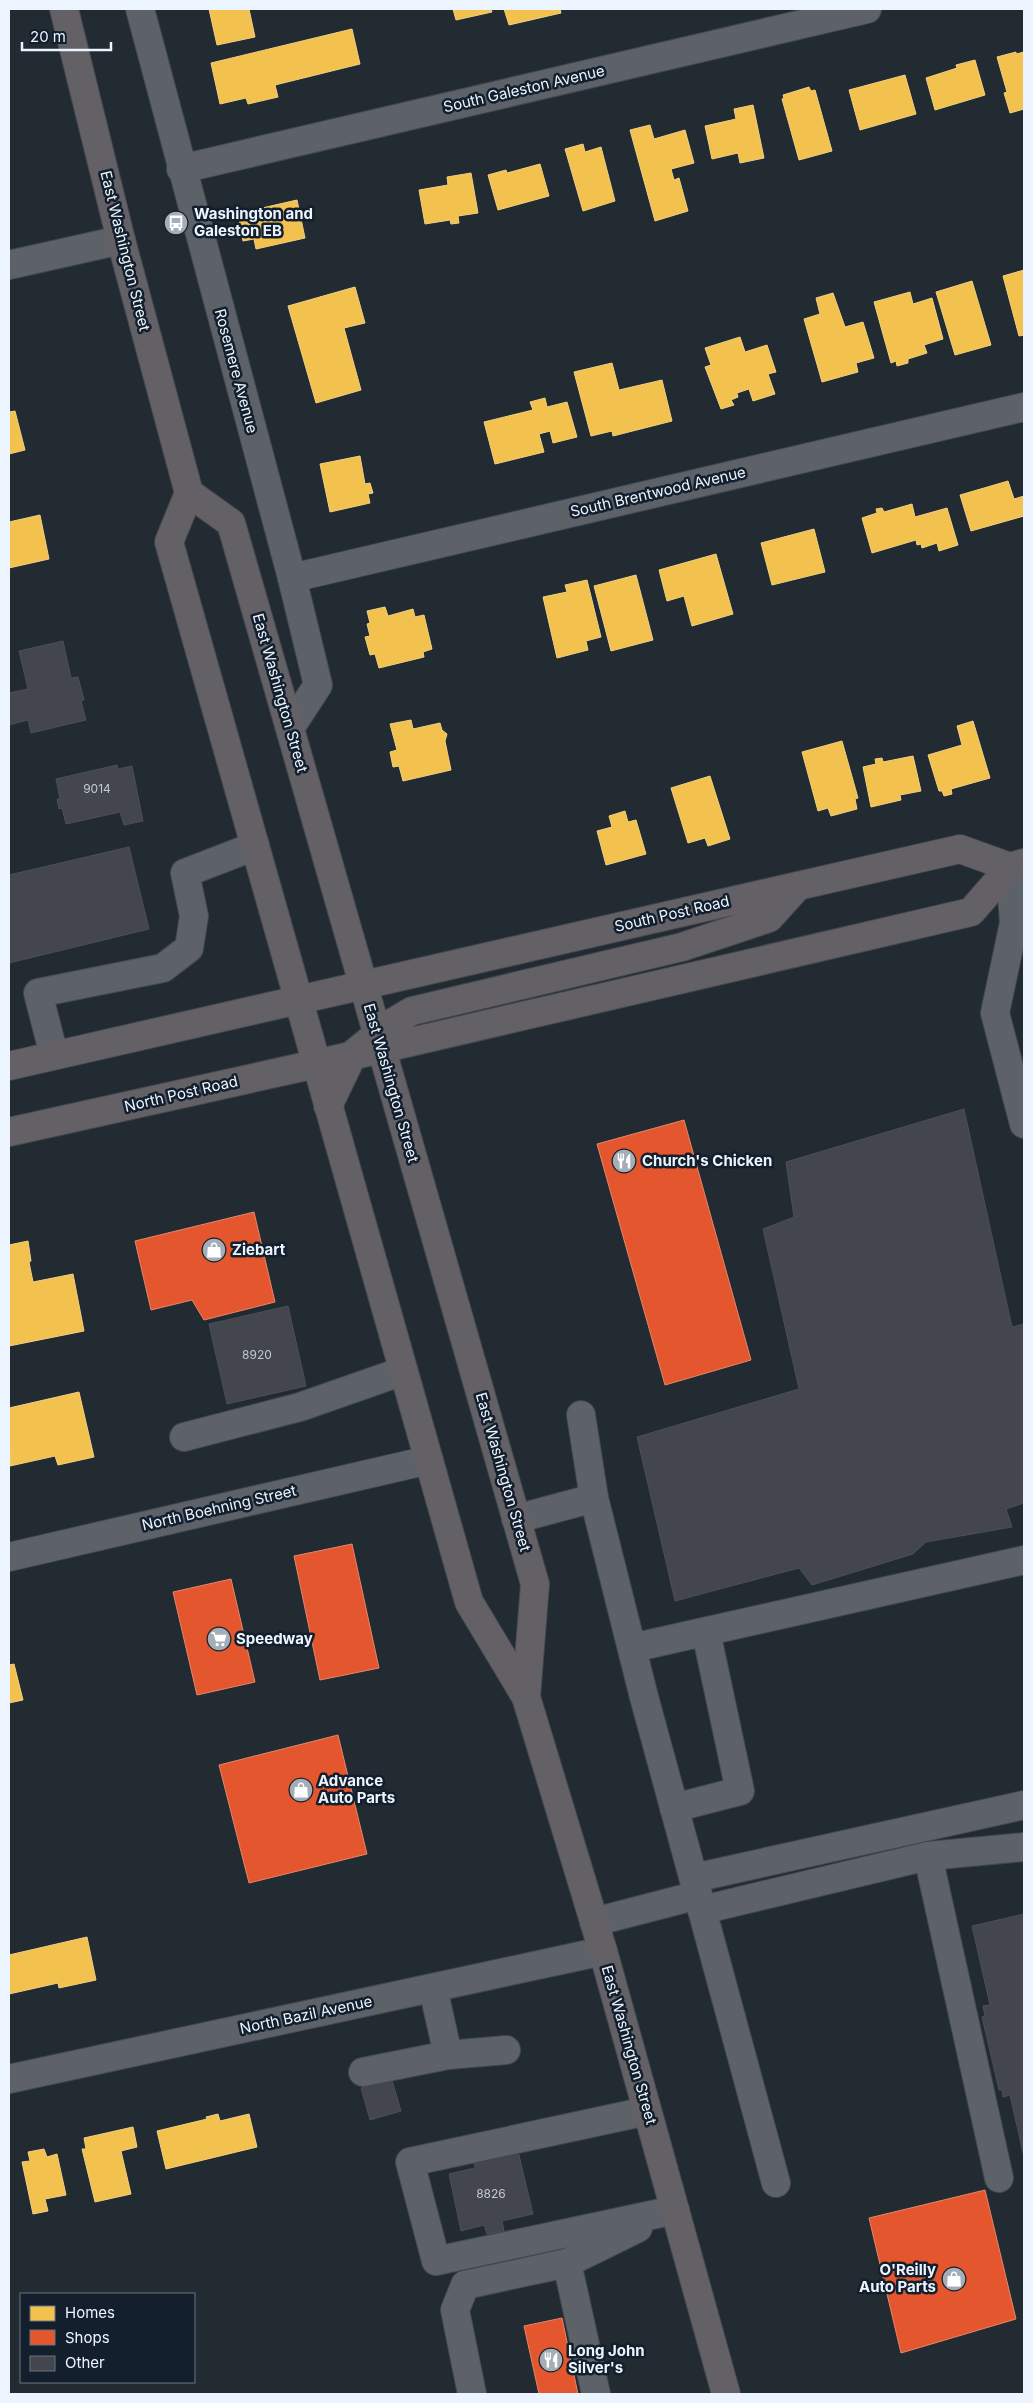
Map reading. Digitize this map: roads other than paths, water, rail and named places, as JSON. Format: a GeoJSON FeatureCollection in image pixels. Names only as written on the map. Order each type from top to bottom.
{"type":"FeatureCollection","features":[{"type":"Feature","properties":{"kind":"main road","name":"East Washington Street"},"geometry":{"type":"LineString","coordinates":[[64,9],[121,240],[189,494],[169,542],[469,1602],[526,1696],[603,1951],[726,2394]]}},
{"type":"Feature","properties":{"kind":"main road","name":"East Washington Street"},"geometry":{"type":"LineString","coordinates":[[189,494],[232,523],[378,1041],[535,1584],[526,1696]]}},
{"type":"Feature","properties":{"kind":"main road","name":"South Post Road"},"geometry":{"type":"LineString","coordinates":[[298,998],[960,849],[1017,865]]}},
{"type":"Feature","properties":{"kind":"main road"},"geometry":{"type":"LineString","coordinates":[[328,1106],[352,1054],[378,1041],[971,912],[1017,865]]}},
{"type":"Feature","properties":{"kind":"main road"},"geometry":{"type":"LineString","coordinates":[[378,1041],[412,1011],[682,947],[769,918],[798,886]]}},
{"type":"Feature","properties":{"kind":"main road"},"geometry":{"type":"LineString","coordinates":[[9,1066],[298,998]]}},
{"type":"Feature","properties":{"kind":"main road","name":"North Post Road"},"geometry":{"type":"LineString","coordinates":[[9,1132],[316,1064],[352,1054]]}},
{"type":"Feature","properties":{"kind":"street","name":"Rosemere Avenue"},"geometry":{"type":"LineString","coordinates":[[140,9],[181,169],[292,578],[318,685],[290,728]]}},
{"type":"Feature","properties":{"kind":"street","name":"South Galeston Avenue"},"geometry":{"type":"LineString","coordinates":[[181,169],[867,9]]}},
{"type":"Feature","properties":{"kind":"street"},"geometry":{"type":"LineString","coordinates":[[9,265],[121,240]]}},
{"type":"Feature","properties":{"kind":"street","name":"South Brentwood Avenue"},"geometry":{"type":"LineString","coordinates":[[292,578],[1024,407]]}},
{"type":"Feature","properties":{"kind":"street"},"geometry":{"type":"LineString","coordinates":[[54,1055],[38,993],[163,968],[189,948],[194,916],[185,873],[255,846]]}},
{"type":"Feature","properties":{"kind":"street"},"geometry":{"type":"LineString","coordinates":[[1017,865],[1014,923],[995,1013],[1024,1124]]}},
{"type":"Feature","properties":{"kind":"street"},"geometry":{"type":"LineString","coordinates":[[184,1438],[300,1406],[403,1371]]}},
{"type":"Feature","properties":{"kind":"street"},"geometry":{"type":"LineString","coordinates":[[581,1414],[594,1498],[632,1648],[776,2183]]}},
{"type":"Feature","properties":{"kind":"street","name":"North Boehning Street"},"geometry":{"type":"LineString","coordinates":[[9,1557],[429,1460]]}},
{"type":"Feature","properties":{"kind":"street"},"geometry":{"type":"LineString","coordinates":[[516,1519],[594,1498]]}},
{"type":"Feature","properties":{"kind":"street"},"geometry":{"type":"LineString","coordinates":[[632,1648],[1024,1560]]}},
{"type":"Feature","properties":{"kind":"street"},"geometry":{"type":"LineString","coordinates":[[674,1808],[740,1791],[706,1632]]}},
{"type":"Feature","properties":{"kind":"street"},"geometry":{"type":"LineString","coordinates":[[594,1922],[1024,1805]]}},
{"type":"Feature","properties":{"kind":"street"},"geometry":{"type":"LineString","coordinates":[[698,1894],[928,1856],[1024,1847]]}},
{"type":"Feature","properties":{"kind":"street"},"geometry":{"type":"LineString","coordinates":[[928,1856],[999,2178]]}},
{"type":"Feature","properties":{"kind":"street","name":"North Bazil Avenue"},"geometry":{"type":"LineString","coordinates":[[9,2079],[603,1951]]}},
{"type":"Feature","properties":{"kind":"street"},"geometry":{"type":"LineString","coordinates":[[433,1988],[448,2055]]}},
{"type":"Feature","properties":{"kind":"street"},"geometry":{"type":"LineString","coordinates":[[363,2072],[448,2055],[506,2050]]}},
{"type":"Feature","properties":{"kind":"street"},"geometry":{"type":"LineString","coordinates":[[647,2111],[410,2162],[436,2261],[675,2210]]}},
{"type":"Feature","properties":{"kind":"street"},"geometry":{"type":"LineString","coordinates":[[472,2394],[455,2310],[465,2285],[568,2262],[675,2210]]}},
{"type":"Feature","properties":{"kind":"street"},"geometry":{"type":"LineString","coordinates":[[568,2262],[596,2394]]}},
{"type":"Feature","properties":{"kind":"place","name":"Washington and Galeston EB"},"geometry":{"type":"Point","coordinates":[176,223]}},
{"type":"Feature","properties":{"kind":"place","name":"Church's Chicken"},"geometry":{"type":"Point","coordinates":[624,1161]}},
{"type":"Feature","properties":{"kind":"place","name":"Ziebart"},"geometry":{"type":"Point","coordinates":[214,1250]}},
{"type":"Feature","properties":{"kind":"place","name":"Speedway"},"geometry":{"type":"Point","coordinates":[219,1639]}},
{"type":"Feature","properties":{"kind":"place","name":"Advance Auto Parts"},"geometry":{"type":"Point","coordinates":[301,1790]}},
{"type":"Feature","properties":{"kind":"place","name":"O'Reilly Auto Parts"},"geometry":{"type":"Point","coordinates":[954,2279]}},
{"type":"Feature","properties":{"kind":"place","name":"Long John Silver's"},"geometry":{"type":"Point","coordinates":[551,2360]}}]}
